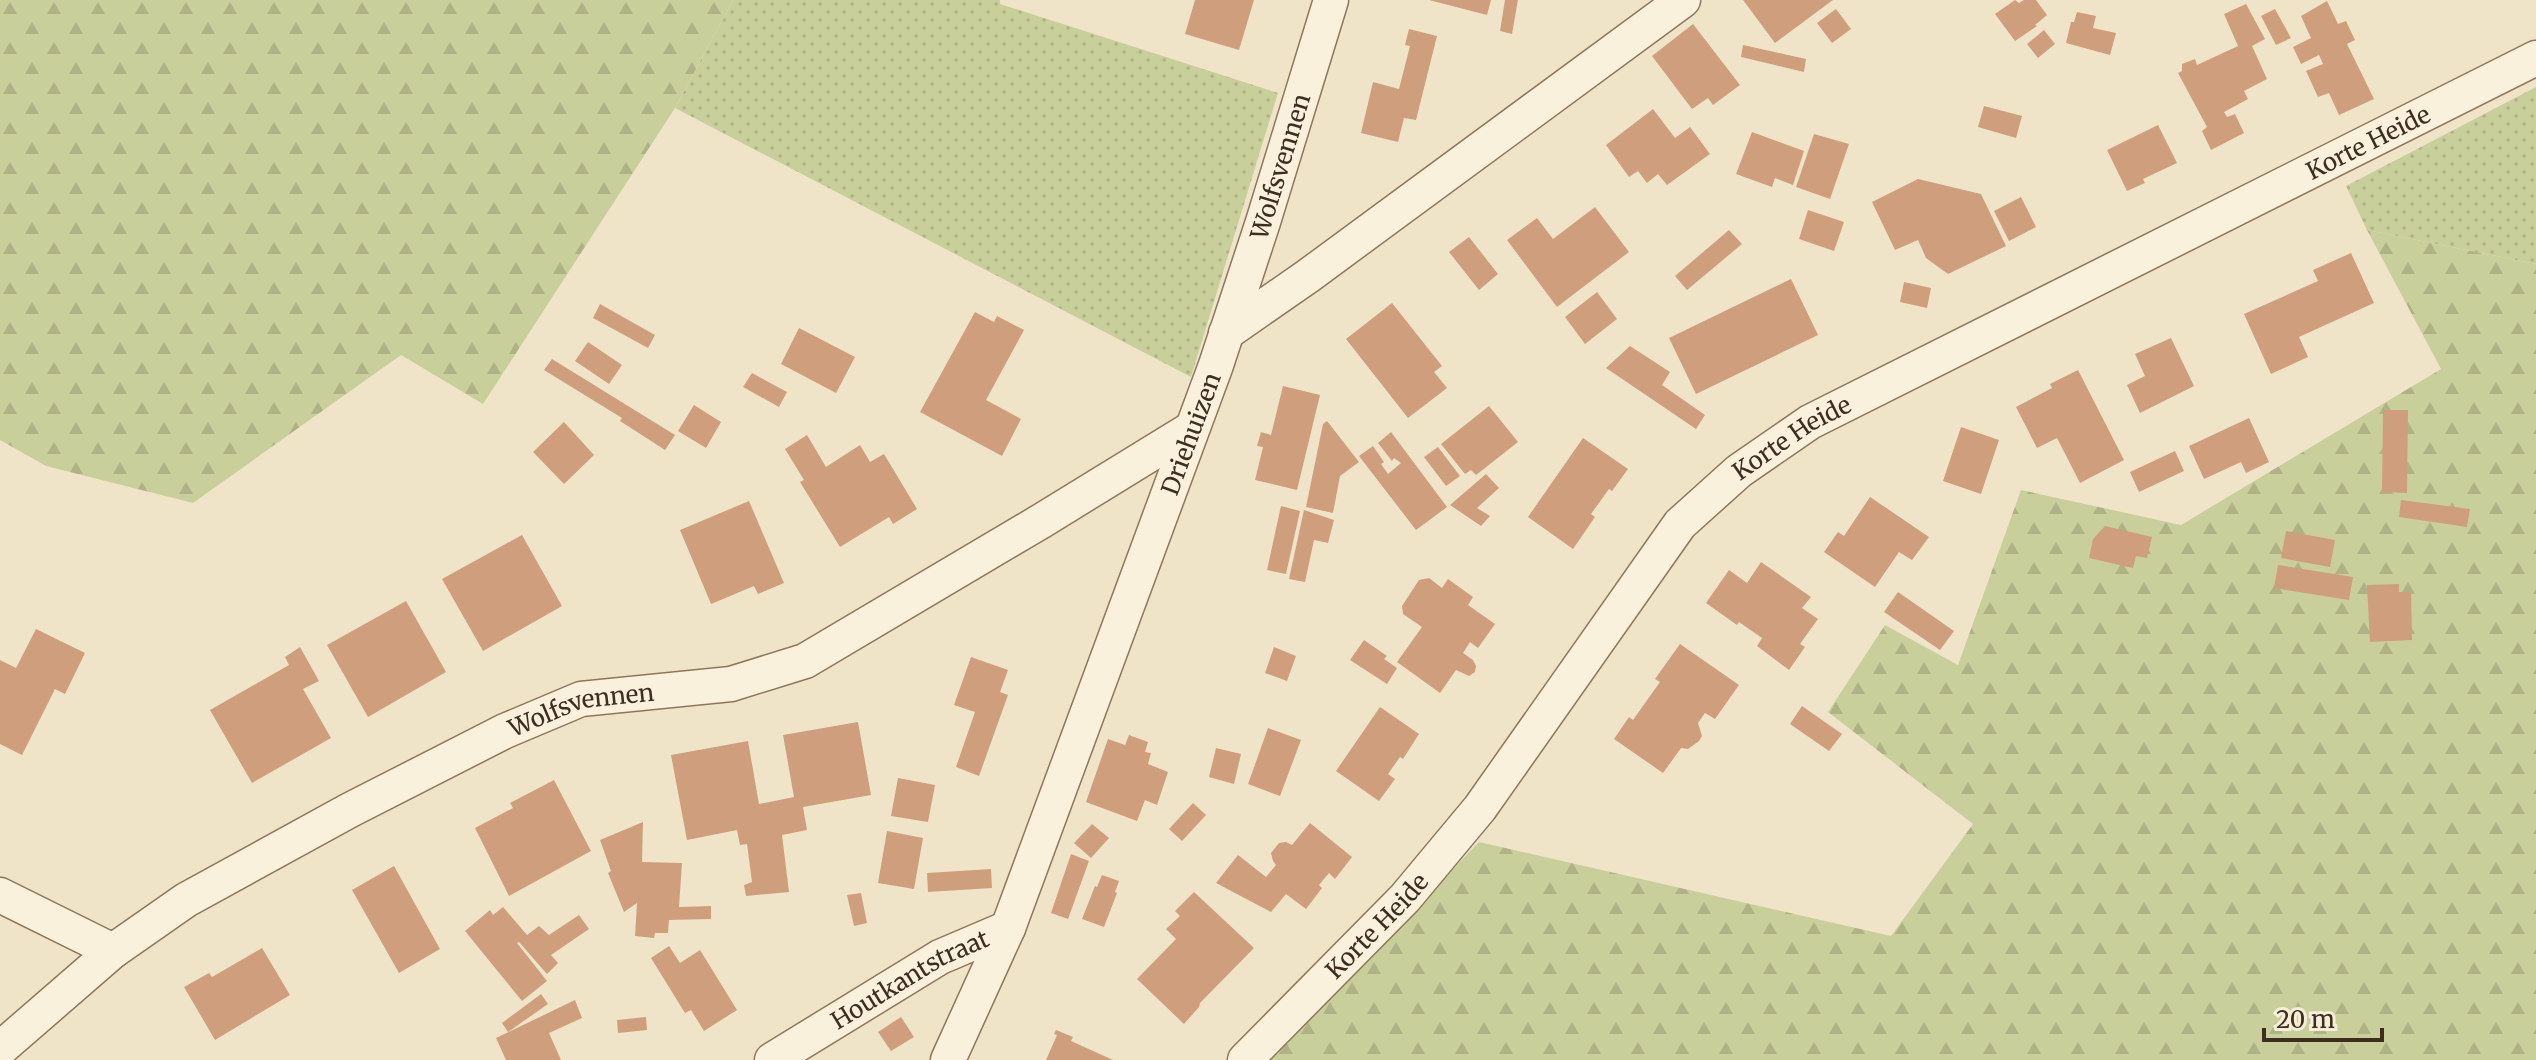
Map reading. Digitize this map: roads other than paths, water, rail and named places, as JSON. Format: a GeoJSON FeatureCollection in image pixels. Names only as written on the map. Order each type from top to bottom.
{"type":"FeatureCollection","features":[{"type":"Feature","properties":{"kind":"street","name":"Wolfsvennen"},"geometry":{"type":"LineString","coordinates":[[1226,333],[1331,0]]}},
{"type":"Feature","properties":{"kind":"street"},"geometry":{"type":"LineString","coordinates":[[1226,333],[1683,0]]}},
{"type":"Feature","properties":{"kind":"street","name":"Korte Heide"},"geometry":{"type":"LineString","coordinates":[[1245,1060],[1405,898],[1449,846],[1480,808],[1680,524],[1739,471],[1810,422],[2536,58]]}},
{"type":"Feature","properties":{"kind":"street","name":"Driehuizen"},"geometry":{"type":"LineString","coordinates":[[948,1060],[1008,928],[1226,333]]}},
{"type":"Feature","properties":{"kind":"street","name":"Wolfsvennen"},"geometry":{"type":"LineString","coordinates":[[0,1049],[113,951],[186,900],[350,810],[518,726],[581,699],[731,684],[805,661],[1191,429]]}},
{"type":"Feature","properties":{"kind":"street"},"geometry":{"type":"LineString","coordinates":[[0,895],[113,951]]}},
{"type":"Feature","properties":{"kind":"street","name":"Houtkantstraat"},"geometry":{"type":"LineString","coordinates":[[772,1060],[940,957],[1008,928]]}}]}
